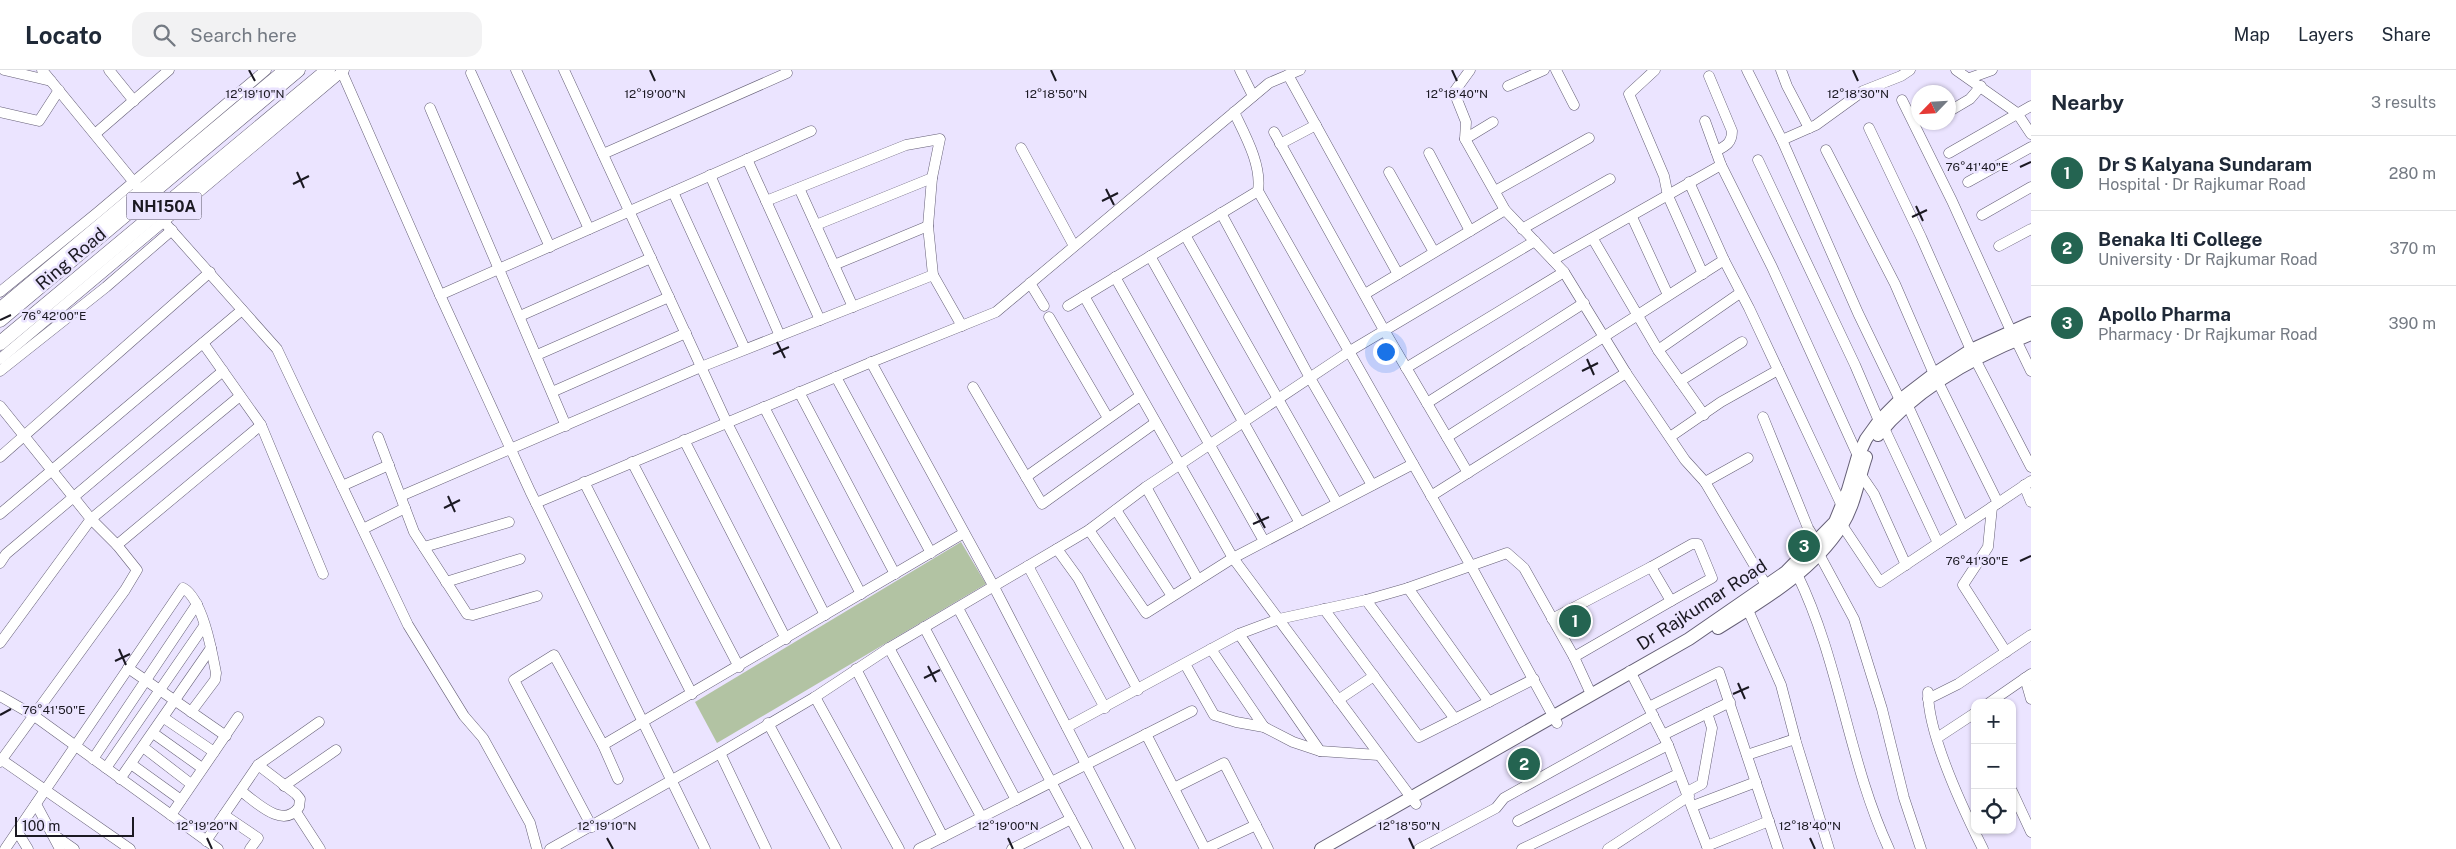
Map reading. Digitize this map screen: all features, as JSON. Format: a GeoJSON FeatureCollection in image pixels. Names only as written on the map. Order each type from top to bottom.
{"type":"FeatureCollection","features":[{"type":"Feature","properties":{"kind":"highway","name":"Ring Road"},"geometry":{"type":"LineString","coordinates":[[0,320],[140,190],[298,70]]}},
{"type":"Feature","properties":{"kind":"highway","name":"Ring Road"},"geometry":{"type":"LineString","coordinates":[[0,343],[160,217],[339,70]]}},
{"type":"Feature","properties":{"kind":"main road","name":"Dr Rajkumar Road"},"geometry":{"type":"LineString","coordinates":[[1321,849],[1413,800],[1632,675],[1689,639],[1786,572],[1834,522],[1842,506],[1858,456],[1866,439],[1904,403],[1936,378],[1973,354],[2014,336],[2031,323]]}},
{"type":"Feature","properties":{"kind":"main road","name":"Dr Rajkumar Road"},"geometry":{"type":"LineString","coordinates":[[2014,336],[2031,334]]}},
{"type":"Feature","properties":{"kind":"main road","name":"Dr Rajkumar Road"},"geometry":{"type":"LineString","coordinates":[[1555,719],[1591,694],[1692,646],[1748,610],[1797,574],[1819,554],[1842,525],[1856,495],[1871,446],[1881,424]]}},
{"type":"Feature","properties":{"kind":"main road","name":"Dr Rajkumar Road"},"geometry":{"type":"LineString","coordinates":[[1338,849],[1413,800]]}},
{"type":"Feature","properties":{"kind":"street"},"geometry":{"type":"LineString","coordinates":[[4,70],[51,81]]}},
{"type":"Feature","properties":{"kind":"street"},"geometry":{"type":"LineString","coordinates":[[42,70],[140,190]]}},
{"type":"Feature","properties":{"kind":"street"},"geometry":{"type":"LineString","coordinates":[[109,70],[134,101]]}},
{"type":"Feature","properties":{"kind":"street"},"geometry":{"type":"LineString","coordinates":[[0,292],[98,212],[140,190],[266,70]]}},
{"type":"Feature","properties":{"kind":"street"},"geometry":{"type":"LineString","coordinates":[[0,306],[283,70]]}},
{"type":"Feature","properties":{"kind":"street"},"geometry":{"type":"LineString","coordinates":[[339,70],[511,450],[705,849]]}},
{"type":"Feature","properties":{"kind":"street"},"geometry":{"type":"LineString","coordinates":[[516,70],[589,229]]}},
{"type":"Feature","properties":{"kind":"street"},"geometry":{"type":"LineString","coordinates":[[564,70],[727,422],[825,616]]}},
{"type":"Feature","properties":{"kind":"street"},"geometry":{"type":"LineString","coordinates":[[1240,70],[1253,96]]}},
{"type":"Feature","properties":{"kind":"street"},"geometry":{"type":"LineString","coordinates":[[536,503],[871,362],[996,312],[1269,83],[1300,70]]}},
{"type":"Feature","properties":{"kind":"street"},"geometry":{"type":"LineString","coordinates":[[1470,70],[1454,92],[1466,122],[1465,139],[1506,210],[1564,272],[1626,373],[1685,460],[1705,482],[1766,585]]}},
{"type":"Feature","properties":{"kind":"street"},"geometry":{"type":"LineString","coordinates":[[1508,86],[1544,70]]}},
{"type":"Feature","properties":{"kind":"street"},"geometry":{"type":"LineString","coordinates":[[1655,70],[1629,94],[1664,176],[1668,196],[1703,274]]}},
{"type":"Feature","properties":{"kind":"street"},"geometry":{"type":"LineString","coordinates":[[1748,70],[1782,140],[1858,313],[1963,526]]}},
{"type":"Feature","properties":{"kind":"street"},"geometry":{"type":"LineString","coordinates":[[1781,70],[1786,86],[1809,128]]}},
{"type":"Feature","properties":{"kind":"street"},"geometry":{"type":"LineString","coordinates":[[1782,140],[1809,128],[1864,91],[1901,76],[1910,70]]}},
{"type":"Feature","properties":{"kind":"street"},"geometry":{"type":"LineString","coordinates":[[1956,70],[1970,78],[2017,113],[2031,134]]}},
{"type":"Feature","properties":{"kind":"street"},"geometry":{"type":"LineString","coordinates":[[1970,78],[1992,70]]}},
{"type":"Feature","properties":{"kind":"street"},"geometry":{"type":"LineString","coordinates":[[1558,71],[1574,105]]}},
{"type":"Feature","properties":{"kind":"street"},"geometry":{"type":"LineString","coordinates":[[95,134],[134,101],[162,72]]}},
{"type":"Feature","properties":{"kind":"street"},"geometry":{"type":"LineString","coordinates":[[603,154],[786,73]]}},
{"type":"Feature","properties":{"kind":"street"},"geometry":{"type":"LineString","coordinates":[[471,74],[550,247]]}},
{"type":"Feature","properties":{"kind":"street"},"geometry":{"type":"LineString","coordinates":[[1288,75],[1398,274]]}},
{"type":"Feature","properties":{"kind":"street"},"geometry":{"type":"LineString","coordinates":[[1709,76],[1732,131],[1732,137],[1728,145],[1716,151]]}},
{"type":"Feature","properties":{"kind":"street"},"geometry":{"type":"LineString","coordinates":[[1956,107],[1970,99],[1981,86]]}},
{"type":"Feature","properties":{"kind":"street"},"geometry":{"type":"LineString","coordinates":[[0,112],[39,121],[59,90]]}},
{"type":"Feature","properties":{"kind":"street"},"geometry":{"type":"LineString","coordinates":[[1902,100],[2031,371]]}},
{"type":"Feature","properties":{"kind":"street"},"geometry":{"type":"LineString","coordinates":[[1948,153],[2031,106]]}},
{"type":"Feature","properties":{"kind":"street"},"geometry":{"type":"LineString","coordinates":[[430,108],[566,426]]}},
{"type":"Feature","properties":{"kind":"street"},"geometry":{"type":"LineString","coordinates":[[1234,112],[1256,167],[1259,183],[1258,192],[1350,351],[1555,719]]}},
{"type":"Feature","properties":{"kind":"street"},"geometry":{"type":"LineString","coordinates":[[1705,121],[1721,165],[1813,354],[1858,456]]}},
{"type":"Feature","properties":{"kind":"street"},"geometry":{"type":"LineString","coordinates":[[1465,139],[1493,122]]}},
{"type":"Feature","properties":{"kind":"street"},"geometry":{"type":"LineString","coordinates":[[1280,144],[1316,125]]}},
{"type":"Feature","properties":{"kind":"street"},"geometry":{"type":"LineString","coordinates":[[1869,128],[1921,237],[1973,354],[2031,467]]}},
{"type":"Feature","properties":{"kind":"street"},"geometry":{"type":"LineString","coordinates":[[440,295],[811,131]]}},
{"type":"Feature","properties":{"kind":"street"},"geometry":{"type":"LineString","coordinates":[[1274,132],[1384,330],[1468,473]]}},
{"type":"Feature","properties":{"kind":"street"},"geometry":{"type":"LineString","coordinates":[[1495,190],[1589,138]]}},
{"type":"Feature","properties":{"kind":"street"},"geometry":{"type":"LineString","coordinates":[[766,201],[906,145],[940,139],[932,178],[928,226],[933,275],[962,326]]}},
{"type":"Feature","properties":{"kind":"street"},"geometry":{"type":"LineString","coordinates":[[1968,182],[2031,147]]}},
{"type":"Feature","properties":{"kind":"street"},"geometry":{"type":"LineString","coordinates":[[1021,148],[1074,246]]}},
{"type":"Feature","properties":{"kind":"street"},"geometry":{"type":"LineString","coordinates":[[1826,150],[1895,284],[1995,505],[1988,547],[1963,585],[2006,652]]}},
{"type":"Feature","properties":{"kind":"street"},"geometry":{"type":"LineString","coordinates":[[1429,153],[1470,231]]}},
{"type":"Feature","properties":{"kind":"street"},"geometry":{"type":"LineString","coordinates":[[747,159],[820,320]]}},
{"type":"Feature","properties":{"kind":"street"},"geometry":{"type":"LineString","coordinates":[[1758,160],[1938,543]]}},
{"type":"Feature","properties":{"kind":"street"},"geometry":{"type":"LineString","coordinates":[[1554,260],[1721,165]]}},
{"type":"Feature","properties":{"kind":"street"},"geometry":{"type":"LineString","coordinates":[[1388,172],[1434,252]]}},
{"type":"Feature","properties":{"kind":"street"},"geometry":{"type":"LineString","coordinates":[[710,175],[780,336]]}},
{"type":"Feature","properties":{"kind":"street"},"geometry":{"type":"LineString","coordinates":[[816,225],[932,178]]}},
{"type":"Feature","properties":{"kind":"street"},"geometry":{"type":"LineString","coordinates":[[1522,229],[1610,179]]}},
{"type":"Feature","properties":{"kind":"street"},"geometry":{"type":"LineString","coordinates":[[1689,182],[1724,260],[1842,506]]}},
{"type":"Feature","properties":{"kind":"street"},"geometry":{"type":"LineString","coordinates":[[1982,215],[2031,187]]}},
{"type":"Feature","properties":{"kind":"street"},"geometry":{"type":"LineString","coordinates":[[799,188],[854,307]]}},
{"type":"Feature","properties":{"kind":"street"},"geometry":{"type":"LineString","coordinates":[[673,192],[745,349]]}},
{"type":"Feature","properties":{"kind":"street"},"geometry":{"type":"LineString","coordinates":[[1068,306],[1258,192]]}},
{"type":"Feature","properties":{"kind":"street"},"geometry":{"type":"LineString","coordinates":[[1365,294],[1506,210]]}},
{"type":"Feature","properties":{"kind":"street"},"geometry":{"type":"LineString","coordinates":[[1221,214],[1310,378],[1372,485]]}},
{"type":"Feature","properties":{"kind":"street"},"geometry":{"type":"LineString","coordinates":[[0,359],[160,217],[277,349],[408,625],[464,716],[483,738],[509,783],[530,823],[537,849]]}},
{"type":"Feature","properties":{"kind":"street"},"geometry":{"type":"LineString","coordinates":[[1632,217],[1668,295]]}},
{"type":"Feature","properties":{"kind":"street"},"geometry":{"type":"LineString","coordinates":[[834,265],[928,226]]}},
{"type":"Feature","properties":{"kind":"street"},"geometry":{"type":"LineString","coordinates":[[1999,246],[2031,229]]}},
{"type":"Feature","properties":{"kind":"street"},"geometry":{"type":"LineString","coordinates":[[0,371],[106,287],[172,230]]}},
{"type":"Feature","properties":{"kind":"street"},"geometry":{"type":"LineString","coordinates":[[1185,235],[1337,503]]}},
{"type":"Feature","properties":{"kind":"street"},"geometry":{"type":"LineString","coordinates":[[1593,239],[1658,350],[1704,415]]}},
{"type":"Feature","properties":{"kind":"street"},"geometry":{"type":"LineString","coordinates":[[550,849],[592,827],[815,697],[889,648],[1088,530],[1146,487],[1350,351],[1535,241]]}},
{"type":"Feature","properties":{"kind":"street"},"geometry":{"type":"LineString","coordinates":[[1150,256],[1300,522]]}},
{"type":"Feature","properties":{"kind":"street"},"geometry":{"type":"LineString","coordinates":[[520,316],[651,258]]}},
{"type":"Feature","properties":{"kind":"street"},"geometry":{"type":"LineString","coordinates":[[1447,437],[1724,260]]}},
{"type":"Feature","properties":{"kind":"street"},"geometry":{"type":"LineString","coordinates":[[0,457],[210,272]]}},
{"type":"Feature","properties":{"kind":"street"},"geometry":{"type":"LineString","coordinates":[[1406,368],[1564,272]]}},
{"type":"Feature","properties":{"kind":"street"},"geometry":{"type":"LineString","coordinates":[[401,496],[701,367],[933,275]]}},
{"type":"Feature","properties":{"kind":"street"},"geometry":{"type":"LineString","coordinates":[[1115,277],[1264,541]]}},
{"type":"Feature","properties":{"kind":"street"},"geometry":{"type":"LineString","coordinates":[[1030,283],[1044,306]]}},
{"type":"Feature","properties":{"kind":"street"},"geometry":{"type":"LineString","coordinates":[[1658,350],[1740,293]]}},
{"type":"Feature","properties":{"kind":"street"},"geometry":{"type":"LineString","coordinates":[[1084,296],[1178,466],[1233,558],[1413,800]]}},
{"type":"Feature","properties":{"kind":"street"},"geometry":{"type":"LineString","coordinates":[[537,355],[669,297]]}},
{"type":"Feature","properties":{"kind":"street"},"geometry":{"type":"LineString","coordinates":[[1427,403],[1584,303]]}},
{"type":"Feature","properties":{"kind":"street"},"geometry":{"type":"LineString","coordinates":[[0,514],[242,310]]}},
{"type":"Feature","properties":{"kind":"street"},"geometry":{"type":"LineString","coordinates":[[1050,317],[1108,418]]}},
{"type":"Feature","properties":{"kind":"street"},"geometry":{"type":"LineString","coordinates":[[552,392],[686,333]]}},
{"type":"Feature","properties":{"kind":"street"},"geometry":{"type":"LineString","coordinates":[[1680,380],[1742,342]]}},
{"type":"Feature","properties":{"kind":"street"},"geometry":{"type":"LineString","coordinates":[[204,343],[261,425],[324,574]]}},
{"type":"Feature","properties":{"kind":"street"},"geometry":{"type":"LineString","coordinates":[[871,362],[994,587],[1130,849]]}},
{"type":"Feature","properties":{"kind":"street"},"geometry":{"type":"LineString","coordinates":[[1670,437],[1721,402],[1778,370]]}},
{"type":"Feature","properties":{"kind":"street"},"geometry":{"type":"LineString","coordinates":[[0,563],[6,554],[76,498],[223,371]]}},
{"type":"Feature","properties":{"kind":"street"},"geometry":{"type":"LineString","coordinates":[[1431,496],[1626,373]]}},
{"type":"Feature","properties":{"kind":"street"},"geometry":{"type":"LineString","coordinates":[[836,377],[931,553]]}},
{"type":"Feature","properties":{"kind":"street"},"geometry":{"type":"LineString","coordinates":[[974,387],[1042,504],[1155,423]]}},
{"type":"Feature","properties":{"kind":"street"},"geometry":{"type":"LineString","coordinates":[[799,392],[895,574]]}},
{"type":"Feature","properties":{"kind":"street"},"geometry":{"type":"LineString","coordinates":[[0,643],[91,519],[240,396]]}},
{"type":"Feature","properties":{"kind":"street"},"geometry":{"type":"LineString","coordinates":[[1026,477],[1140,396]]}},
{"type":"Feature","properties":{"kind":"street"},"geometry":{"type":"LineString","coordinates":[[0,406],[91,519],[117,546],[136,570],[125,590],[1,761],[130,849]]}},
{"type":"Feature","properties":{"kind":"street"},"geometry":{"type":"LineString","coordinates":[[764,407],[861,594]]}},
{"type":"Feature","properties":{"kind":"street"},"geometry":{"type":"LineString","coordinates":[[1763,417],[1808,528],[1816,541]]}},
{"type":"Feature","properties":{"kind":"street"},"geometry":{"type":"LineString","coordinates":[[117,546],[261,425]]}},
{"type":"Feature","properties":{"kind":"street"},"geometry":{"type":"LineString","coordinates":[[378,437],[414,532],[467,614],[537,596]]}},
{"type":"Feature","properties":{"kind":"street"},"geometry":{"type":"LineString","coordinates":[[684,440],[786,639]]}},
{"type":"Feature","properties":{"kind":"street"},"geometry":{"type":"LineString","coordinates":[[1705,482],[1748,458]]}},
{"type":"Feature","properties":{"kind":"street"},"geometry":{"type":"LineString","coordinates":[[632,462],[739,667]]}},
{"type":"Feature","properties":{"kind":"street"},"geometry":{"type":"LineString","coordinates":[[1088,530],[1146,613],[1233,558],[1413,464]]}},
{"type":"Feature","properties":{"kind":"street"},"geometry":{"type":"LineString","coordinates":[[342,486],[389,465]]}},
{"type":"Feature","properties":{"kind":"street"},"geometry":{"type":"LineString","coordinates":[[1861,475],[1874,494],[1906,565]]}},
{"type":"Feature","properties":{"kind":"street"},"geometry":{"type":"LineString","coordinates":[[584,482],[692,694]]}},
{"type":"Feature","properties":{"kind":"street"},"geometry":{"type":"LineString","coordinates":[[1842,525],[1880,582],[2028,483],[2031,502]]}},
{"type":"Feature","properties":{"kind":"street"},"geometry":{"type":"LineString","coordinates":[[1146,487],[1198,580]]}},
{"type":"Feature","properties":{"kind":"street"},"geometry":{"type":"LineString","coordinates":[[362,529],[405,508]]}},
{"type":"Feature","properties":{"kind":"street"},"geometry":{"type":"LineString","coordinates":[[1116,510],[1172,596]]}},
{"type":"Feature","properties":{"kind":"street"},"geometry":{"type":"LineString","coordinates":[[424,547],[509,522]]}},
{"type":"Feature","properties":{"kind":"street"},"geometry":{"type":"LineString","coordinates":[[603,744],[739,667],[964,533]]}},
{"type":"Feature","properties":{"kind":"street"},"geometry":{"type":"LineString","coordinates":[[1552,619],[1692,544],[1698,544],[1712,578],[1574,657]]}},
{"type":"Feature","properties":{"kind":"street"},"geometry":{"type":"LineString","coordinates":[[1057,549],[1078,578],[1138,690]]}},
{"type":"Feature","properties":{"kind":"street"},"geometry":{"type":"LineString","coordinates":[[1067,728],[1239,634],[1279,619],[1366,600],[1408,588],[1507,553],[1524,568],[1574,657],[1591,694]]}},
{"type":"Feature","properties":{"kind":"street"},"geometry":{"type":"LineString","coordinates":[[1819,554],[1854,619],[1882,709],[1904,798],[1921,849]]}},
{"type":"Feature","properties":{"kind":"street"},"geometry":{"type":"LineString","coordinates":[[446,582],[520,559]]}},
{"type":"Feature","properties":{"kind":"street"},"geometry":{"type":"LineString","coordinates":[[1028,566],[1105,708]]}},
{"type":"Feature","properties":{"kind":"street"},"geometry":{"type":"LineString","coordinates":[[1651,567],[1671,601]]}},
{"type":"Feature","properties":{"kind":"street"},"geometry":{"type":"LineString","coordinates":[[1797,574],[1826,646],[1873,815],[1888,849]]}},
{"type":"Feature","properties":{"kind":"street"},"geometry":{"type":"LineString","coordinates":[[5,849],[183,588],[192,593],[197,604],[211,648],[216,673],[215,680],[190,712]]}},
{"type":"Feature","properties":{"kind":"street"},"geometry":{"type":"LineString","coordinates":[[1408,588],[1490,702]]}},
{"type":"Feature","properties":{"kind":"street"},"geometry":{"type":"LineString","coordinates":[[1366,600],[1455,719]]}},
{"type":"Feature","properties":{"kind":"street"},"geometry":{"type":"LineString","coordinates":[[93,759],[197,604]]}},
{"type":"Feature","properties":{"kind":"street"},"geometry":{"type":"LineString","coordinates":[[958,608],[1087,849]]}},
{"type":"Feature","properties":{"kind":"street"},"geometry":{"type":"LineString","coordinates":[[1324,609],[1419,737],[1534,679]]}},
{"type":"Feature","properties":{"kind":"street"},"geometry":{"type":"LineString","coordinates":[[1748,610],[1781,685],[1795,739],[1829,849]]}},
{"type":"Feature","properties":{"kind":"street"},"geometry":{"type":"LineString","coordinates":[[106,768],[204,626]]}},
{"type":"Feature","properties":{"kind":"street"},"geometry":{"type":"LineString","coordinates":[[924,627],[1016,800]]}},
{"type":"Feature","properties":{"kind":"street"},"geometry":{"type":"LineString","coordinates":[[1239,634],[1320,751]]}},
{"type":"Feature","properties":{"kind":"street"},"geometry":{"type":"LineString","coordinates":[[1983,849],[1956,790],[1937,738],[1928,710],[1928,696],[1958,684],[2031,635]]}},
{"type":"Feature","properties":{"kind":"street"},"geometry":{"type":"LineString","coordinates":[[120,779],[211,648]]}},
{"type":"Feature","properties":{"kind":"street"},"geometry":{"type":"LineString","coordinates":[[889,648],[982,818]]}},
{"type":"Feature","properties":{"kind":"street"},"geometry":{"type":"LineString","coordinates":[[1211,649],[1264,727]]}},
{"type":"Feature","properties":{"kind":"street"},"geometry":{"type":"LineString","coordinates":[[592,827],[514,680],[554,655],[603,744],[618,779]]}},
{"type":"Feature","properties":{"kind":"street"},"geometry":{"type":"LineString","coordinates":[[1184,664],[1214,715],[1236,722],[1264,727],[1293,742],[1320,751],[1378,754]]}},
{"type":"Feature","properties":{"kind":"street"},"geometry":{"type":"LineString","coordinates":[[128,668],[226,736]]}},
{"type":"Feature","properties":{"kind":"street"},"geometry":{"type":"LineString","coordinates":[[856,669],[943,837]]}},
{"type":"Feature","properties":{"kind":"street"},"geometry":{"type":"LineString","coordinates":[[1419,849],[1496,808],[1504,798],[1719,672],[1778,849]]}},
{"type":"Feature","properties":{"kind":"street"},"geometry":{"type":"LineString","coordinates":[[1632,675],[1666,740],[1678,774],[1693,806],[1707,848],[1769,821]]}},
{"type":"Feature","properties":{"kind":"street"},"geometry":{"type":"LineString","coordinates":[[1338,700],[1374,676]]}},
{"type":"Feature","properties":{"kind":"street"},"geometry":{"type":"LineString","coordinates":[[1995,699],[2028,676],[2031,699]]}},
{"type":"Feature","properties":{"kind":"street"},"geometry":{"type":"LineString","coordinates":[[0,696],[33,715],[218,849]]}},
{"type":"Feature","properties":{"kind":"street"},"geometry":{"type":"LineString","coordinates":[[815,697],[899,849]]}},
{"type":"Feature","properties":{"kind":"street"},"geometry":{"type":"LineString","coordinates":[[1518,821],[1666,740],[1707,713],[1730,702]]}},
{"type":"Feature","properties":{"kind":"street"},"geometry":{"type":"LineString","coordinates":[[919,849],[1192,711]]}},
{"type":"Feature","properties":{"kind":"street"},"geometry":{"type":"LineString","coordinates":[[1608,849],[1702,784],[1712,728],[1707,713]]}},
{"type":"Feature","properties":{"kind":"street"},"geometry":{"type":"LineString","coordinates":[[1937,738],[1971,715]]}},
{"type":"Feature","properties":{"kind":"street"},"geometry":{"type":"LineString","coordinates":[[171,815],[238,717]]}},
{"type":"Feature","properties":{"kind":"street"},"geometry":{"type":"LineString","coordinates":[[164,718],[214,752]]}},
{"type":"Feature","properties":{"kind":"street"},"geometry":{"type":"LineString","coordinates":[[206,841],[258,765],[319,722]]}},
{"type":"Feature","properties":{"kind":"street"},"geometry":{"type":"LineString","coordinates":[[768,723],[836,849]]}},
{"type":"Feature","properties":{"kind":"street"},"geometry":{"type":"LineString","coordinates":[[153,734],[202,768]]}},
{"type":"Feature","properties":{"kind":"street"},"geometry":{"type":"LineString","coordinates":[[1146,734],[1205,849],[1256,825]]}},
{"type":"Feature","properties":{"kind":"street"},"geometry":{"type":"LineString","coordinates":[[1747,755],[1795,739]]}},
{"type":"Feature","properties":{"kind":"street"},"geometry":{"type":"LineString","coordinates":[[143,747],[191,784]]}},
{"type":"Feature","properties":{"kind":"street"},"geometry":{"type":"LineString","coordinates":[[284,786],[336,750]]}},
{"type":"Feature","properties":{"kind":"street"},"geometry":{"type":"LineString","coordinates":[[720,753],[766,849]]}},
{"type":"Feature","properties":{"kind":"street"},"geometry":{"type":"LineString","coordinates":[[1174,788],[1224,763],[1268,849]]}},
{"type":"Feature","properties":{"kind":"street"},"geometry":{"type":"LineString","coordinates":[[131,764],[181,800]]}},
{"type":"Feature","properties":{"kind":"street"},"geometry":{"type":"LineString","coordinates":[[241,791],[279,816],[289,816],[296,812],[300,799],[258,765]]}},
{"type":"Feature","properties":{"kind":"street"},"geometry":{"type":"LineString","coordinates":[[1522,849],[1536,846],[1678,774]]}},
{"type":"Feature","properties":{"kind":"street"},"geometry":{"type":"LineString","coordinates":[[1693,806],[1756,782]]}},
{"type":"Feature","properties":{"kind":"street"},"geometry":{"type":"LineString","coordinates":[[2016,800],[2031,832]]}},
{"type":"Feature","properties":{"kind":"street"},"geometry":{"type":"LineString","coordinates":[[36,804],[60,849]]}},
{"type":"Feature","properties":{"kind":"street"},"geometry":{"type":"LineString","coordinates":[[296,812],[320,849]]}},
{"type":"Feature","properties":{"kind":"street"},"geometry":{"type":"LineString","coordinates":[[224,815],[258,838],[250,849]]}},
{"type":"Feature","properties":{"kind":"street"},"geometry":{"type":"LineString","coordinates":[[1012,849],[1071,819]]}},
{"type":"Feature","properties":{"kind":"street"},"geometry":{"type":"LineString","coordinates":[[18,831],[28,849]]}},
{"type":"Feature","properties":{"kind":"street"},"geometry":{"type":"LineString","coordinates":[[52,834],[74,849]]}},
{"type":"Feature","properties":{"kind":"green space"},"geometry":{"type":"Polygon","coordinates":[[[961,542],[986,584],[717,743],[695,702],[961,542]]]}},
{"type":"Feature","properties":{"kind":"place","name":"Apollo Pharma"},"geometry":{"type":"Point","coordinates":[1804,546]}},
{"type":"Feature","properties":{"kind":"place","name":"Dr S Kalyana Sundaram"},"geometry":{"type":"Point","coordinates":[1575,621]}},
{"type":"Feature","properties":{"kind":"place","name":"Benaka Iti College"},"geometry":{"type":"Point","coordinates":[1524,764]}}]}
